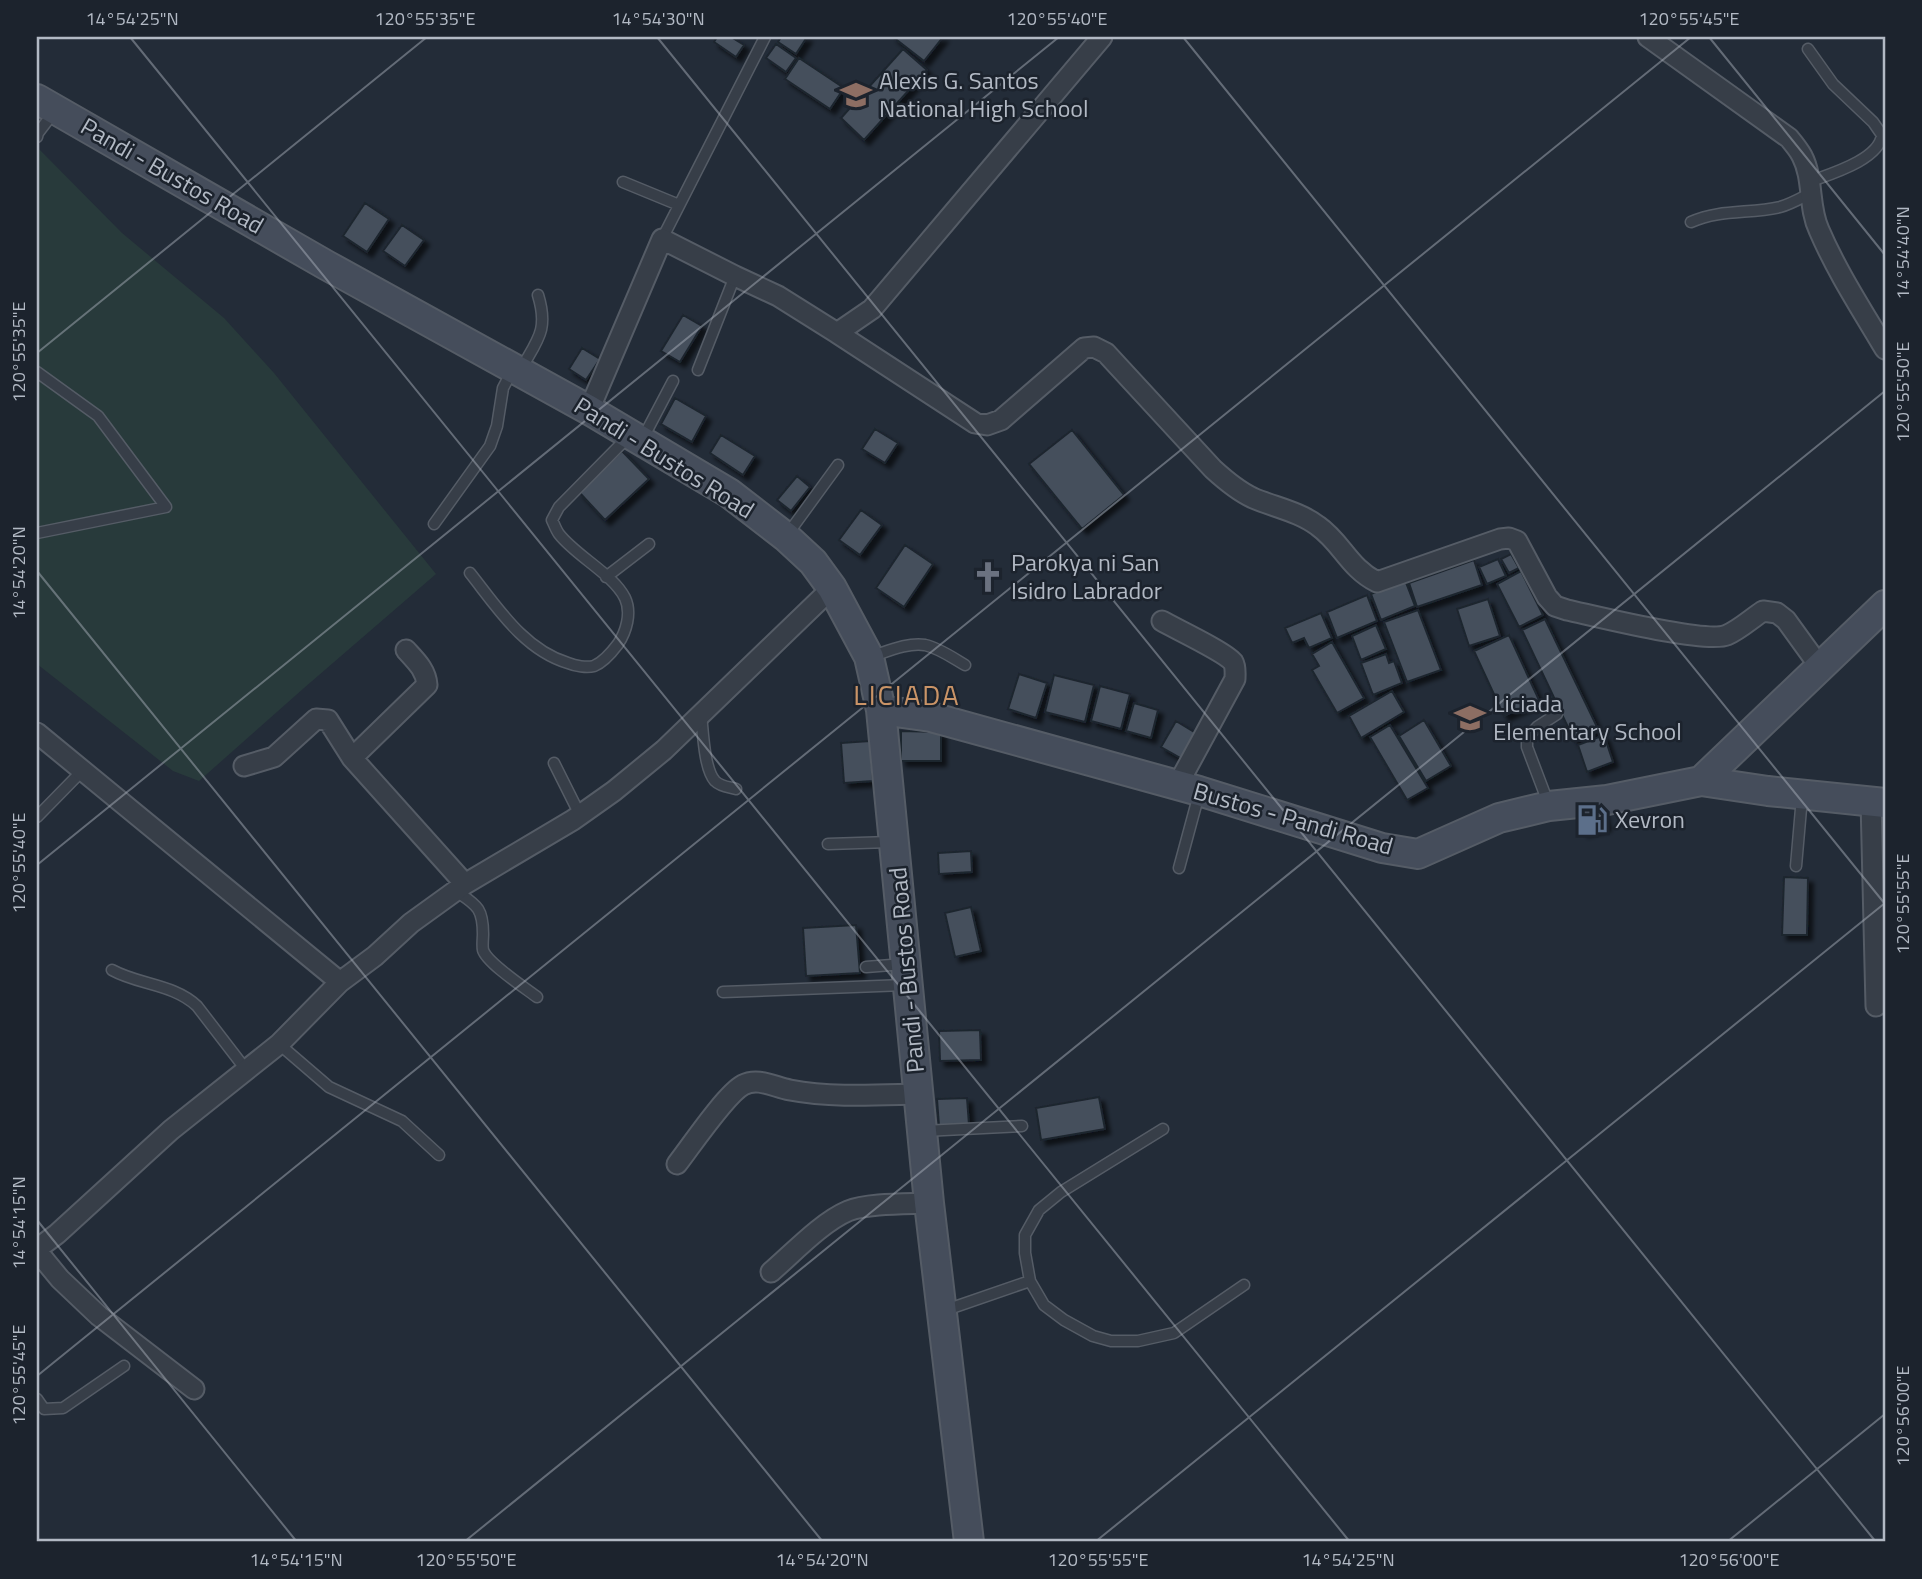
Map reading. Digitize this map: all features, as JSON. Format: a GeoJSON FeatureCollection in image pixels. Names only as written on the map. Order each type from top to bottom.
{"type":"FeatureCollection","features":[{"type":"Feature","properties":{"kind":"main road","name":"Pandi - Bustos Road"},"geometry":{"type":"LineString","coordinates":[[47,104],[326,265],[589,410],[729,493],[786,537],[813,562],[832,588],[869,657],[881,710],[929,1203],[969,1542]]}},
{"type":"Feature","properties":{"kind":"main road"},"geometry":{"type":"LineString","coordinates":[[1701,781],[1885,605]]}},
{"type":"Feature","properties":{"kind":"main road","name":"Bustos - Pandi Road"},"geometry":{"type":"LineString","coordinates":[[881,710],[931,717],[1188,789],[1382,848],[1418,854],[1499,817],[1549,806],[1607,800],[1701,781]]}},
{"type":"Feature","properties":{"kind":"main road"},"geometry":{"type":"LineString","coordinates":[[1701,781],[1802,794],[1880,800]]}},
{"type":"Feature","properties":{"kind":"street"},"geometry":{"type":"LineString","coordinates":[[837,333],[872,309],[1102,37]]}},
{"type":"Feature","properties":{"kind":"street"},"geometry":{"type":"LineString","coordinates":[[1648,37],[1790,138],[1803,157],[1812,210],[1818,228],[1842,277],[1885,349]]}},
{"type":"Feature","properties":{"kind":"street"},"geometry":{"type":"LineString","coordinates":[[589,410],[662,239],[778,296],[975,423],[987,425],[1001,420],[1084,348],[1094,347],[1106,353],[1227,482],[1250,497],[1316,524],[1326,532],[1357,570],[1377,582],[1509,538],[1517,541],[1547,597],[1555,606],[1676,633],[1716,638],[1726,636],[1763,611],[1777,613],[1786,620],[1820,667]]}},
{"type":"Feature","properties":{"kind":"street"},"geometry":{"type":"LineString","coordinates":[[194,1389],[99,1316],[60,1279],[37,1250],[171,1130],[279,1045],[340,982],[375,956],[411,923],[461,887],[580,815],[664,750],[832,588]]}},
{"type":"Feature","properties":{"kind":"street"},"geometry":{"type":"LineString","coordinates":[[1162,621],[1221,654],[1232,662],[1236,670],[1188,789]]}},
{"type":"Feature","properties":{"kind":"street"},"geometry":{"type":"LineString","coordinates":[[352,758],[427,684],[420,665],[406,650]]}},
{"type":"Feature","properties":{"kind":"street"},"geometry":{"type":"LineString","coordinates":[[244,766],[274,757],[316,719],[328,720],[352,758],[461,887]]}},
{"type":"Feature","properties":{"kind":"street"},"geometry":{"type":"LineString","coordinates":[[37,733],[340,982]]}},
{"type":"Feature","properties":{"kind":"street"},"geometry":{"type":"LineString","coordinates":[[1876,1006],[1880,800]]}},
{"type":"Feature","properties":{"kind":"street"},"geometry":{"type":"LineString","coordinates":[[677,1164],[728,1098],[743,1085],[759,1081],[787,1090],[819,1095],[919,1094]]}},
{"type":"Feature","properties":{"kind":"street"},"geometry":{"type":"LineString","coordinates":[[771,1272],[832,1219],[849,1210],[929,1203]]}},
{"type":"Feature","properties":{"kind":"lane"},"geometry":{"type":"LineString","coordinates":[[662,239],[765,37]]}},
{"type":"Feature","properties":{"kind":"lane"},"geometry":{"type":"LineString","coordinates":[[1691,222],[1714,214],[1780,207],[1793,202],[1810,188],[1873,151],[1881,143],[1882,135],[1873,122],[1833,84],[1808,49]]}},
{"type":"Feature","properties":{"kind":"lane"},"geometry":{"type":"LineString","coordinates":[[37,137],[47,104]]}},
{"type":"Feature","properties":{"kind":"lane"},"geometry":{"type":"LineString","coordinates":[[622,182],[679,205]]}},
{"type":"Feature","properties":{"kind":"lane"},"geometry":{"type":"LineString","coordinates":[[698,370],[735,276]]}},
{"type":"Feature","properties":{"kind":"lane"},"geometry":{"type":"LineString","coordinates":[[434,524],[490,446],[497,426],[503,388],[542,331],[543,309],[538,295]]}},
{"type":"Feature","properties":{"kind":"lane"},"geometry":{"type":"LineString","coordinates":[[37,372],[98,416],[166,507],[37,533]]}},
{"type":"Feature","properties":{"kind":"lane"},"geometry":{"type":"LineString","coordinates":[[470,573],[533,646],[554,659],[576,666],[593,666],[610,655],[622,638],[629,617],[625,599],[606,577],[559,534],[552,520],[559,507],[636,437],[673,381]]}},
{"type":"Feature","properties":{"kind":"lane"},"geometry":{"type":"LineString","coordinates":[[786,537],[838,465]]}},
{"type":"Feature","properties":{"kind":"lane"},"geometry":{"type":"LineString","coordinates":[[606,577],[649,544]]}},
{"type":"Feature","properties":{"kind":"lane"},"geometry":{"type":"LineString","coordinates":[[869,657],[907,646],[923,645],[940,650],[965,665]]}},
{"type":"Feature","properties":{"kind":"lane"},"geometry":{"type":"LineString","coordinates":[[701,713],[709,770],[722,786],[736,789]]}},
{"type":"Feature","properties":{"kind":"lane"},"geometry":{"type":"LineString","coordinates":[[1549,806],[1527,747],[1527,738],[1537,727],[1558,715]]}},
{"type":"Feature","properties":{"kind":"lane"},"geometry":{"type":"LineString","coordinates":[[554,763],[580,815]]}},
{"type":"Feature","properties":{"kind":"lane"},"geometry":{"type":"LineString","coordinates":[[37,817],[82,771]]}},
{"type":"Feature","properties":{"kind":"lane"},"geometry":{"type":"LineString","coordinates":[[1179,867],[1188,789]]}},
{"type":"Feature","properties":{"kind":"lane"},"geometry":{"type":"LineString","coordinates":[[1796,866],[1802,794]]}},
{"type":"Feature","properties":{"kind":"lane"},"geometry":{"type":"LineString","coordinates":[[828,844],[895,842]]}},
{"type":"Feature","properties":{"kind":"lane"},"geometry":{"type":"LineString","coordinates":[[461,887],[482,913],[483,950],[502,971],[537,997]]}},
{"type":"Feature","properties":{"kind":"lane"},"geometry":{"type":"LineString","coordinates":[[866,967],[908,974]]}},
{"type":"Feature","properties":{"kind":"lane"},"geometry":{"type":"LineString","coordinates":[[112,970],[126,978],[187,996],[247,1071]]}},
{"type":"Feature","properties":{"kind":"lane"},"geometry":{"type":"LineString","coordinates":[[723,992],[908,974]]}},
{"type":"Feature","properties":{"kind":"lane"},"geometry":{"type":"LineString","coordinates":[[279,1045],[329,1087],[402,1121],[439,1155]]}},
{"type":"Feature","properties":{"kind":"lane"},"geometry":{"type":"LineString","coordinates":[[922,1131],[1022,1126]]}},
{"type":"Feature","properties":{"kind":"lane"},"geometry":{"type":"LineString","coordinates":[[1163,1129],[1061,1192],[1039,1210],[1025,1235],[1025,1253],[1031,1281],[1044,1305],[1093,1336],[1111,1341],[1138,1341],[1174,1334],[1244,1285]]}},
{"type":"Feature","properties":{"kind":"lane"},"geometry":{"type":"LineString","coordinates":[[942,1311],[1031,1281]]}},
{"type":"Feature","properties":{"kind":"lane"},"geometry":{"type":"LineString","coordinates":[[37,1399],[44,1409],[63,1408],[124,1366]]}},
{"type":"Feature","properties":{"kind":"shaded area"},"geometry":{"type":"Polygon","coordinates":[[[37,147],[122,233],[224,318],[274,373],[436,574],[199,781],[173,771],[37,664],[37,147]]]}},
{"type":"Feature","properties":{"kind":"building"},"geometry":{"type":"Polygon","coordinates":[[[717,37],[731,37],[744,45],[736,57],[714,42],[717,37]]]}},
{"type":"Feature","properties":{"kind":"building"},"geometry":{"type":"Polygon","coordinates":[[[781,37],[807,37],[796,54],[778,42],[781,37]]]}},
{"type":"Feature","properties":{"kind":"building"},"geometry":{"type":"Polygon","coordinates":[[[893,37],[943,37],[924,61],[893,37]]]}},
{"type":"Feature","properties":{"kind":"building"},"geometry":{"type":"Polygon","coordinates":[[[776,44],[796,58],[786,72],[766,58],[776,44]]]}},
{"type":"Feature","properties":{"kind":"building"},"geometry":{"type":"Polygon","coordinates":[[[903,49],[927,70],[864,140],[841,118],[903,49]]]}},
{"type":"Feature","properties":{"kind":"building"},"geometry":{"type":"Polygon","coordinates":[[[799,58],[844,88],[830,109],[785,79],[799,58]]]}},
{"type":"Feature","properties":{"kind":"building"},"geometry":{"type":"Polygon","coordinates":[[[365,203],[389,219],[367,252],[343,236],[365,203]]]}},
{"type":"Feature","properties":{"kind":"building"},"geometry":{"type":"Polygon","coordinates":[[[402,225],[424,240],[405,266],[383,251],[402,225]]]}},
{"type":"Feature","properties":{"kind":"building"},"geometry":{"type":"Polygon","coordinates":[[[683,315],[702,326],[680,362],[661,351],[683,315]]]}},
{"type":"Feature","properties":{"kind":"building"},"geometry":{"type":"Polygon","coordinates":[[[582,348],[600,359],[586,380],[569,369],[582,348]]]}},
{"type":"Feature","properties":{"kind":"building"},"geometry":{"type":"Polygon","coordinates":[[[675,398],[706,416],[692,442],[661,424],[675,398]]]}},
{"type":"Feature","properties":{"kind":"building"},"geometry":{"type":"Polygon","coordinates":[[[875,429],[898,443],[885,463],[862,449],[875,429]]]}},
{"type":"Feature","properties":{"kind":"building"},"geometry":{"type":"Polygon","coordinates":[[[1072,430],[1124,495],[1082,529],[1029,464],[1072,430]]]}},
{"type":"Feature","properties":{"kind":"building"},"geometry":{"type":"Polygon","coordinates":[[[721,435],[755,456],[743,475],[710,453],[721,435]]]}},
{"type":"Feature","properties":{"kind":"building"},"geometry":{"type":"Polygon","coordinates":[[[622,451],[649,479],[605,520],[579,492],[622,451]]]}},
{"type":"Feature","properties":{"kind":"building"},"geometry":{"type":"Polygon","coordinates":[[[797,476],[810,487],[791,511],[777,500],[797,476]]]}},
{"type":"Feature","properties":{"kind":"building"},"geometry":{"type":"Polygon","coordinates":[[[861,510],[882,525],[860,555],[839,540],[861,510]]]}},
{"type":"Feature","properties":{"kind":"building"},"geometry":{"type":"Polygon","coordinates":[[[905,545],[933,564],[904,607],[876,588],[905,545]]]}},
{"type":"Feature","properties":{"kind":"building"},"geometry":{"type":"Polygon","coordinates":[[[1511,554],[1519,568],[1509,573],[1501,559],[1511,554]]]}},
{"type":"Feature","properties":{"kind":"building"},"geometry":{"type":"Polygon","coordinates":[[[1498,559],[1506,576],[1487,584],[1479,567],[1498,559]]]}},
{"type":"Feature","properties":{"kind":"building"},"geometry":{"type":"Polygon","coordinates":[[[1474,560],[1482,585],[1417,607],[1409,583],[1474,560]]]}},
{"type":"Feature","properties":{"kind":"building"},"geometry":{"type":"Polygon","coordinates":[[[1521,571],[1543,615],[1519,627],[1497,584],[1521,571]]]}},
{"type":"Feature","properties":{"kind":"building"},"geometry":{"type":"Polygon","coordinates":[[[1405,580],[1415,606],[1381,620],[1371,594],[1405,580]]]}},
{"type":"Feature","properties":{"kind":"building"},"geometry":{"type":"Polygon","coordinates":[[[1367,595],[1377,621],[1337,638],[1327,612],[1367,595]]]}},
{"type":"Feature","properties":{"kind":"building"},"geometry":{"type":"Polygon","coordinates":[[[1488,599],[1500,636],[1469,646],[1457,609],[1488,599]]]}},
{"type":"Feature","properties":{"kind":"building"},"geometry":{"type":"Polygon","coordinates":[[[1418,610],[1441,670],[1407,682],[1384,622],[1418,610]]]}},
{"type":"Feature","properties":{"kind":"building"},"geometry":{"type":"Polygon","coordinates":[[[1321,613],[1332,638],[1309,648],[1304,638],[1292,643],[1285,628],[1321,613]]]}},
{"type":"Feature","properties":{"kind":"building"},"geometry":{"type":"Polygon","coordinates":[[[1545,619],[1599,731],[1575,742],[1522,630],[1545,619]]]}},
{"type":"Feature","properties":{"kind":"building"},"geometry":{"type":"Polygon","coordinates":[[[1376,625],[1386,649],[1361,660],[1352,636],[1376,625]]]}},
{"type":"Feature","properties":{"kind":"building"},"geometry":{"type":"Polygon","coordinates":[[[1509,635],[1539,700],[1504,716],[1474,651],[1509,635]]]}},
{"type":"Feature","properties":{"kind":"building"},"geometry":{"type":"Polygon","coordinates":[[[1332,642],[1364,698],[1337,713],[1312,670],[1319,666],[1312,654],[1332,642]]]}},
{"type":"Feature","properties":{"kind":"building"},"geometry":{"type":"Polygon","coordinates":[[[1386,654],[1389,663],[1394,661],[1402,683],[1373,695],[1361,663],[1386,654]]]}},
{"type":"Feature","properties":{"kind":"building"},"geometry":{"type":"Polygon","coordinates":[[[1019,674],[1047,683],[1036,718],[1008,709],[1019,674]]]}},
{"type":"Feature","properties":{"kind":"building"},"geometry":{"type":"Polygon","coordinates":[[[1054,675],[1094,685],[1085,722],[1045,712],[1054,675]]]}},
{"type":"Feature","properties":{"kind":"building"},"geometry":{"type":"Polygon","coordinates":[[[1100,686],[1130,694],[1121,729],[1091,721],[1100,686]]]}},
{"type":"Feature","properties":{"kind":"building"},"geometry":{"type":"Polygon","coordinates":[[[1392,691],[1404,712],[1361,738],[1349,716],[1392,691]]]}},
{"type":"Feature","properties":{"kind":"building"},"geometry":{"type":"Polygon","coordinates":[[[1134,703],[1158,710],[1151,738],[1126,731],[1134,703]]]}},
{"type":"Feature","properties":{"kind":"building"},"geometry":{"type":"Polygon","coordinates":[[[1424,720],[1451,766],[1426,781],[1399,736],[1424,720]]]}},
{"type":"Feature","properties":{"kind":"building"},"geometry":{"type":"Polygon","coordinates":[[[1176,721],[1199,735],[1184,760],[1161,747],[1176,721]]]}},
{"type":"Feature","properties":{"kind":"building"},"geometry":{"type":"Polygon","coordinates":[[[1390,725],[1428,788],[1407,800],[1370,737],[1390,725]]]}},
{"type":"Feature","properties":{"kind":"building"},"geometry":{"type":"Polygon","coordinates":[[[901,731],[941,732],[941,761],[901,761],[901,731]]]}},
{"type":"Feature","properties":{"kind":"building"},"geometry":{"type":"Polygon","coordinates":[[[1604,735],[1613,762],[1587,772],[1578,745],[1604,735]]]}},
{"type":"Feature","properties":{"kind":"building"},"geometry":{"type":"Polygon","coordinates":[[[870,741],[873,781],[844,783],[841,743],[870,741]]]}},
{"type":"Feature","properties":{"kind":"building","name":"Xevron"},"geometry":{"type":"Polygon","coordinates":[[[1602,808],[1606,826],[1583,832],[1578,814],[1602,808]]]}},
{"type":"Feature","properties":{"kind":"building"},"geometry":{"type":"Polygon","coordinates":[[[971,851],[972,872],[939,874],[938,853],[971,851]]]}},
{"type":"Feature","properties":{"kind":"building"},"geometry":{"type":"Polygon","coordinates":[[[1784,877],[1808,878],[1807,935],[1782,935],[1784,877]]]}},
{"type":"Feature","properties":{"kind":"building"},"geometry":{"type":"Polygon","coordinates":[[[971,907],[981,951],[955,957],[945,913],[971,907]]]}},
{"type":"Feature","properties":{"kind":"building"},"geometry":{"type":"Polygon","coordinates":[[[856,925],[860,973],[806,976],[803,928],[856,925]]]}},
{"type":"Feature","properties":{"kind":"building"},"geometry":{"type":"Polygon","coordinates":[[[980,1030],[981,1060],[940,1061],[939,1031],[980,1030]]]}},
{"type":"Feature","properties":{"kind":"building"},"geometry":{"type":"Polygon","coordinates":[[[1099,1097],[1105,1129],[1041,1140],[1036,1108],[1099,1097]]]}},
{"type":"Feature","properties":{"kind":"building"},"geometry":{"type":"Polygon","coordinates":[[[967,1098],[969,1125],[939,1126],[937,1099],[967,1098]]]}},
{"type":"Feature","properties":{"kind":"place","name":"Alexis G. Santos National High School"},"geometry":{"type":"Point","coordinates":[856,95]}},
{"type":"Feature","properties":{"kind":"place","name":"Parokya ni San Isidro Labrador"},"geometry":{"type":"Point","coordinates":[988,577]}},
{"type":"Feature","properties":{"kind":"place","name":"Liciada Elementary School"},"geometry":{"type":"Point","coordinates":[1470,718]}},
{"type":"Feature","properties":{"kind":"place","name":"Xevron"},"geometry":{"type":"Point","coordinates":[1592,820]}},
{"type":"Feature","properties":{"kind":"district","name":"LICIADA"},"geometry":{"type":"Point","coordinates":[907,695]}}]}
